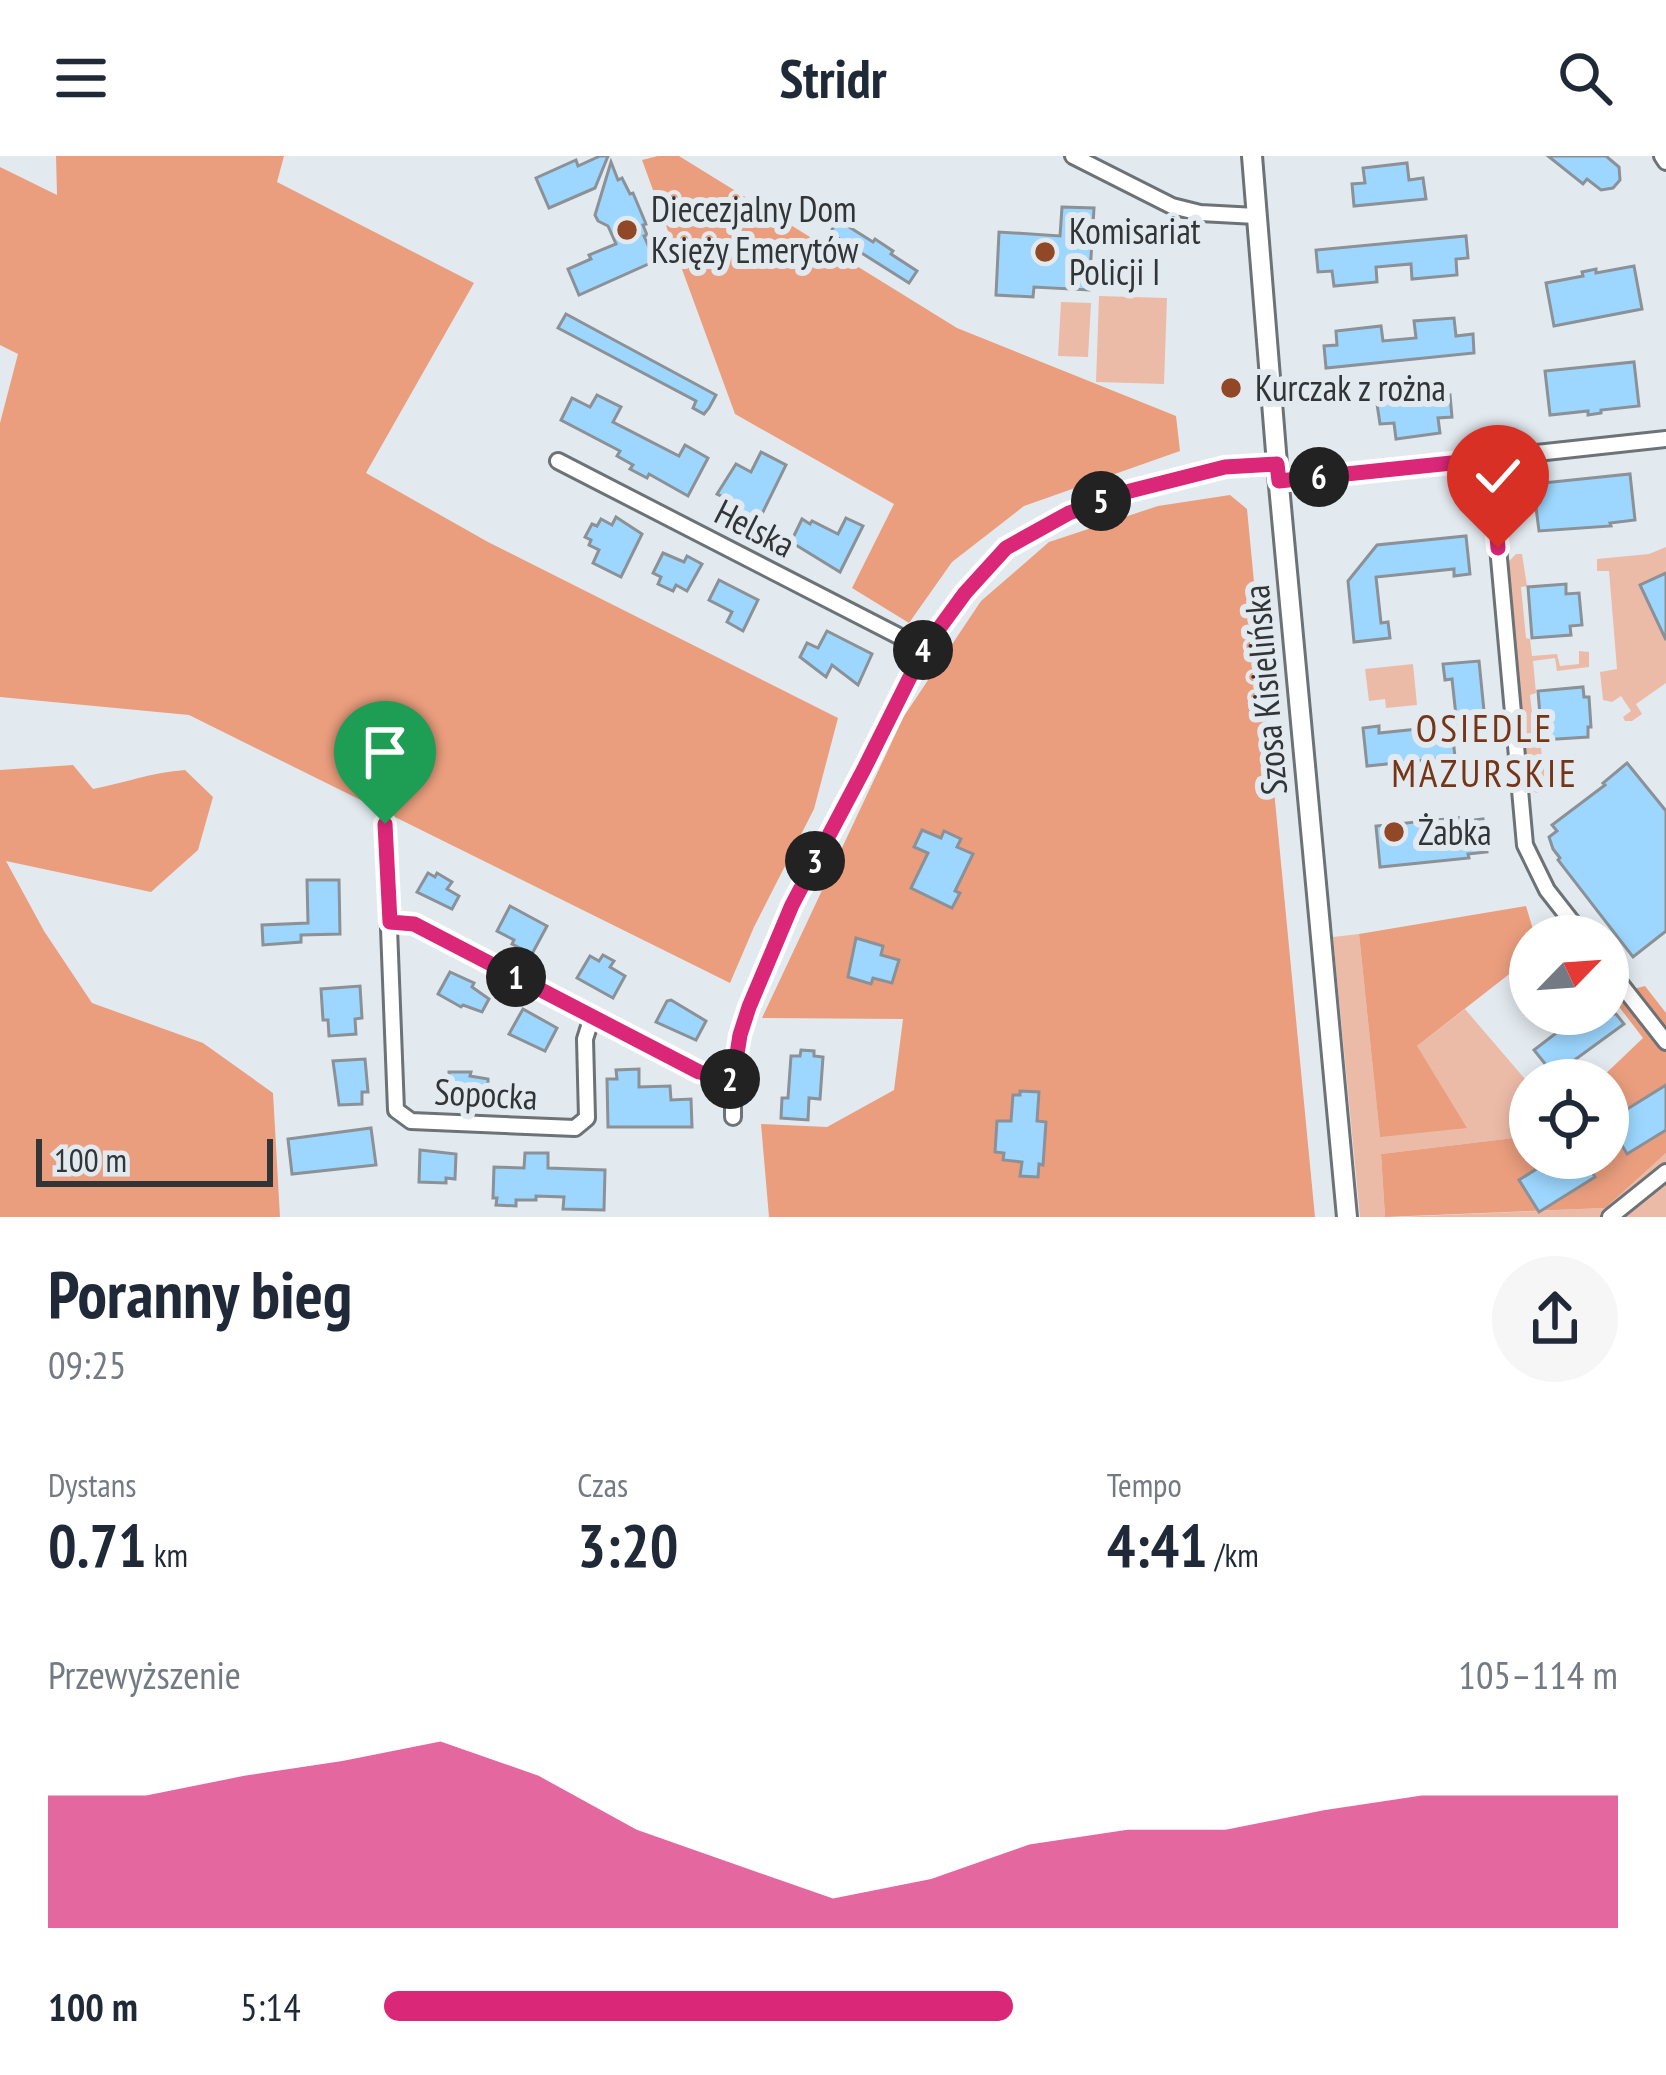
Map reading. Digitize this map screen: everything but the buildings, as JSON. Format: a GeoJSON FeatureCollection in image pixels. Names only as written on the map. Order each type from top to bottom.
{"type":"FeatureCollection","features":[{"type":"Feature","properties":{"kind":"street"},"geometry":{"type":"LineString","coordinates":[[1073,156],[1172,206],[1200,213],[1256,216]]}},
{"type":"Feature","properties":{"kind":"street","name":"Szosa Kisielińska"},"geometry":{"type":"LineString","coordinates":[[1252,156],[1348,1217]]}},
{"type":"Feature","properties":{"kind":"street"},"geometry":{"type":"LineString","coordinates":[[733,1117],[734,1065],[744,1021],[792,905],[924,649],[1006,548],[1069,513],[1130,491],[1225,467],[1278,473],[1490,459],[1666,439]]}},
{"type":"Feature","properties":{"kind":"street"},"geometry":{"type":"LineString","coordinates":[[1490,459],[1526,845],[1547,890],[1567,915]]}},
{"type":"Feature","properties":{"kind":"street","name":"Helska"},"geometry":{"type":"LineString","coordinates":[[558,461],[924,649]]}},
{"type":"Feature","properties":{"kind":"street","name":"Sopocka"},"geometry":{"type":"LineString","coordinates":[[385,824],[396,1109],[411,1121],[574,1128],[586,1118],[584,1039],[592,1017]]}},
{"type":"Feature","properties":{"kind":"street"},"geometry":{"type":"LineString","coordinates":[[390,922],[414,924],[699,1072],[733,1079]]}},
{"type":"Feature","properties":{"kind":"street"},"geometry":{"type":"LineString","coordinates":[[1629,995],[1666,1042]]}},
{"type":"Feature","properties":{"kind":"street"},"geometry":{"type":"LineString","coordinates":[[1610,1217],[1666,1172]]}},
{"type":"Feature","properties":{"kind":"shaded area"},"geometry":{"type":"Polygon","coordinates":[[[56,156],[284,156],[277,182],[474,283],[366,473],[488,542],[838,718],[814,809],[730,983],[189,715],[0,697],[0,423],[18,354],[0,345],[0,167],[57,195],[56,156]]]}},
{"type":"Feature","properties":{"kind":"shaded area"},"geometry":{"type":"Polygon","coordinates":[[[679,156],[957,328],[1176,416],[1180,451],[1024,506],[952,562],[909,623],[852,588],[894,504],[735,414],[642,160],[679,156]]]}},
{"type":"Feature","properties":{"kind":"shaded area"},"geometry":{"type":"Polygon","coordinates":[[[1099,296],[1167,298],[1164,384],[1096,382],[1099,296]]]}},
{"type":"Feature","properties":{"kind":"shaded area"},"geometry":{"type":"Polygon","coordinates":[[[1061,302],[1091,303],[1088,357],[1058,356],[1061,302]]]}},
{"type":"Feature","properties":{"kind":"shaded area"},"geometry":{"type":"Polygon","coordinates":[[[1230,495],[1247,509],[1315,1217],[769,1217],[761,1124],[827,1127],[894,1090],[903,1019],[762,1018],[904,716],[981,601],[1049,542],[1158,506],[1230,495]]]}},
{"type":"Feature","properties":{"kind":"shaded area"},"geometry":{"type":"Polygon","coordinates":[[[1666,547],[1666,683],[1636,704],[1642,714],[1625,721],[1623,717],[1631,711],[1621,696],[1612,702],[1603,700],[1600,672],[1617,669],[1609,571],[1597,571],[1597,559],[1649,554],[1666,547]]]}},
{"type":"Feature","properties":{"kind":"shaded area"},"geometry":{"type":"Polygon","coordinates":[[[1516,554],[1522,554],[1526,638],[1532,656],[1557,654],[1560,666],[1579,664],[1579,651],[1589,652],[1589,667],[1557,671],[1555,658],[1533,661],[1536,693],[1530,695],[1532,712],[1537,712],[1535,739],[1540,740],[1543,765],[1544,758],[1576,754],[1573,767],[1566,759],[1541,778],[1546,787],[1537,793],[1526,784],[1509,569],[1516,554]]]}},
{"type":"Feature","properties":{"kind":"shaded area"},"geometry":{"type":"Polygon","coordinates":[[[1413,664],[1417,705],[1386,708],[1385,699],[1369,701],[1365,669],[1413,664]]]}},
{"type":"Feature","properties":{"kind":"shaded area"},"geometry":{"type":"Polygon","coordinates":[[[73,765],[93,789],[185,770],[213,797],[198,850],[151,892],[6,861],[44,931],[92,1003],[203,1043],[273,1093],[280,1217],[0,1217],[0,770],[73,765]]]}},
{"type":"Feature","properties":{"kind":"shaded area"},"geometry":{"type":"Polygon","coordinates":[[[1526,906],[1529,915],[1509,915],[1509,974],[1417,1046],[1467,1128],[1380,1137],[1359,934],[1526,906]]]}},
{"type":"Feature","properties":{"kind":"shaded area"},"geometry":{"type":"Polygon","coordinates":[[[1359,934],[1380,1136],[1417,1046],[1465,1009],[1509,1060],[1509,1139],[1381,1154],[1385,1217],[1360,1217],[1333,937],[1359,934]]]}},
{"type":"Feature","properties":{"kind":"shaded area"},"geometry":{"type":"Polygon","coordinates":[[[1645,986],[1666,1013],[1666,1153],[1605,1208],[1385,1217],[1381,1154],[1509,1139],[1509,1179],[1629,1179],[1629,1059],[1621,1059],[1643,1038],[1629,1020],[1629,990],[1645,986]]]}},
{"type":"Feature","properties":{"kind":"shaded area"},"geometry":{"type":"Polygon","coordinates":[[[1666,1153],[1666,1217],[1398,1217],[1604,1208],[1666,1153]]]}},
{"type":"Feature","properties":{"kind":"place","name":"Diecezjalny Dom Księży Emerytów"},"geometry":{"type":"Point","coordinates":[627,230]}},
{"type":"Feature","properties":{"kind":"place","name":"Komisariat Policji I"},"geometry":{"type":"Point","coordinates":[1045,252]}},
{"type":"Feature","properties":{"kind":"place","name":"Kurczak z rożna"},"geometry":{"type":"Point","coordinates":[1231,388]}},
{"type":"Feature","properties":{"kind":"place","name":"Żabka"},"geometry":{"type":"Point","coordinates":[1394,832]}},
{"type":"Feature","properties":{"kind":"district","name":"OSIEDLE MAZURSKIE"},"geometry":{"type":"Point","coordinates":[1485,750]}},
{"type":"Feature","properties":{"kind":"route"},"geometry":{"type":"LineString","coordinates":[[385,824],[390,922],[414,924],[699,1072],[733,1079],[749,1007],[792,905],[924,649],[1006,548],[1069,513],[1130,491],[1225,467],[1277,464],[1279,481],[1490,459],[1498,548]]}}]}
